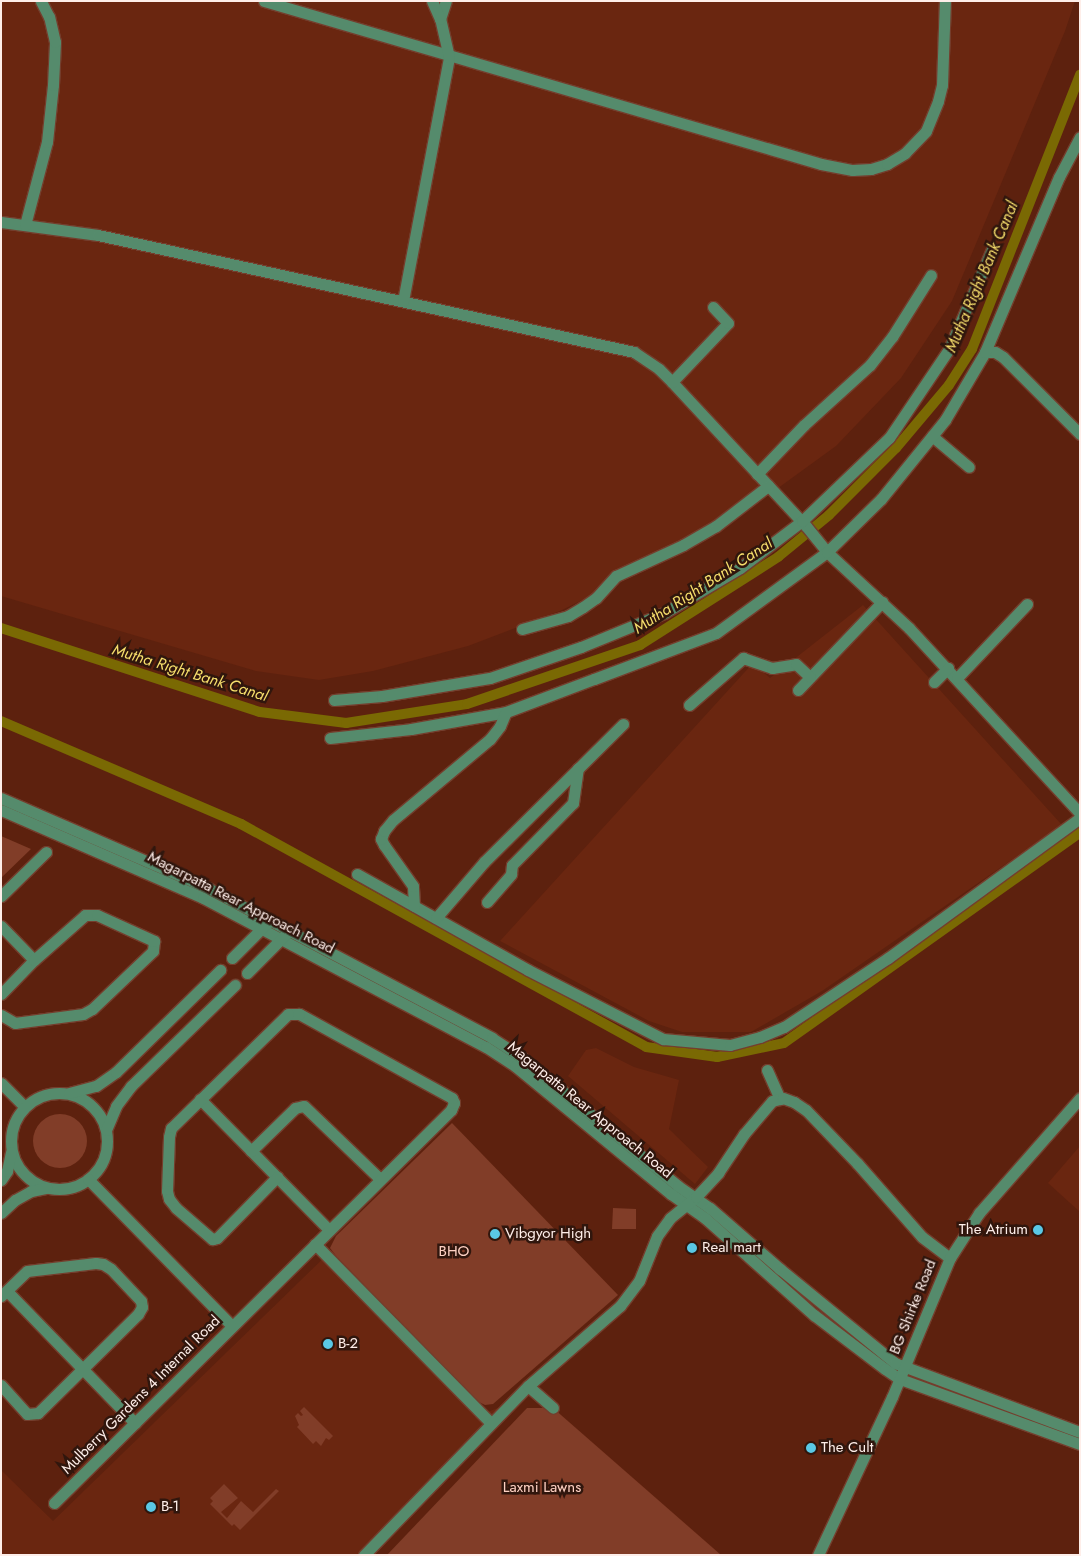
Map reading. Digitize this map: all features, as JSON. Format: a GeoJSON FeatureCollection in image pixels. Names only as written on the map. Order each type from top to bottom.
{"type":"FeatureCollection","features":[{"type":"Feature","properties":{"kind":"street"},"geometry":{"type":"LineString","coordinates":[[24,225],[47,142],[54,75],[55,42],[49,17],[41,1]]}},
{"type":"Feature","properties":{"kind":"street"},"geometry":{"type":"LineString","coordinates":[[264,1],[449,57],[828,166],[852,170],[871,169],[887,164],[904,152],[926,130],[933,117],[942,85],[945,1]]}},
{"type":"Feature","properties":{"kind":"street"},"geometry":{"type":"LineString","coordinates":[[403,301],[449,57],[440,19],[432,1]]}},
{"type":"Feature","properties":{"kind":"street"},"geometry":{"type":"LineString","coordinates":[[440,19],[446,1]]}},
{"type":"Feature","properties":{"kind":"street"},"geometry":{"type":"LineString","coordinates":[[330,738],[412,729],[506,712],[716,633],[824,548],[881,499],[945,420],[985,352],[1060,177],[1080,137]]}},
{"type":"Feature","properties":{"kind":"street"},"geometry":{"type":"LineString","coordinates":[[1,222],[98,235],[622,348],[644,358],[672,382],[824,548],[882,602],[948,668],[1080,813]]}},
{"type":"Feature","properties":{"kind":"street"},"geometry":{"type":"LineString","coordinates":[[334,700],[382,696],[490,678],[581,647],[664,613],[740,568],[804,524],[889,438],[949,349],[992,249]]}},
{"type":"Feature","properties":{"kind":"street"},"geometry":{"type":"LineString","coordinates":[[757,474],[804,425],[870,365],[892,337],[931,275]]}},
{"type":"Feature","properties":{"kind":"street"},"geometry":{"type":"LineString","coordinates":[[672,382],[728,323],[714,307]]}},
{"type":"Feature","properties":{"kind":"street"},"geometry":{"type":"LineString","coordinates":[[985,352],[995,352],[1002,357],[1080,434]]}},
{"type":"Feature","properties":{"kind":"street"},"geometry":{"type":"LineString","coordinates":[[932,436],[969,467]]}},
{"type":"Feature","properties":{"kind":"street"},"geometry":{"type":"LineString","coordinates":[[522,630],[568,616],[596,598],[616,576],[683,545],[716,526],[768,486]]}},
{"type":"Feature","properties":{"kind":"street"},"geometry":{"type":"LineString","coordinates":[[798,690],[882,602]]}},
{"type":"Feature","properties":{"kind":"street"},"geometry":{"type":"LineString","coordinates":[[957,678],[1027,604]]}},
{"type":"Feature","properties":{"kind":"street"},"geometry":{"type":"LineString","coordinates":[[690,705],[743,658],[772,668],[796,664],[810,677]]}},
{"type":"Feature","properties":{"kind":"street"},"geometry":{"type":"LineString","coordinates":[[934,682],[948,668]]}},
{"type":"Feature","properties":{"kind":"street"},"geometry":{"type":"LineString","coordinates":[[414,906],[413,886],[384,845],[382,839],[384,831],[393,820],[490,739],[500,726],[506,712]]}},
{"type":"Feature","properties":{"kind":"street"},"geometry":{"type":"LineString","coordinates":[[436,918],[484,862],[623,724]]}},
{"type":"Feature","properties":{"kind":"street"},"geometry":{"type":"LineString","coordinates":[[487,902],[511,874],[512,865],[573,803],[575,776],[579,766]]}},
{"type":"Feature","properties":{"kind":"street","name":"Magarpatta Rear Approach Road"},"geometry":{"type":"LineString","coordinates":[[1,798],[157,864],[286,934],[492,1038],[521,1057],[678,1186],[814,1315],[900,1379],[1080,1444]]}},
{"type":"Feature","properties":{"kind":"street","name":"Magarpatta Rear Approach Road"},"geometry":{"type":"LineString","coordinates":[[1,810],[266,923]]}},
{"type":"Feature","properties":{"kind":"street"},"geometry":{"type":"LineString","coordinates":[[357,874],[615,1016],[663,1039],[730,1045],[760,1037],[784,1027],[888,958],[1080,818]]}},
{"type":"Feature","properties":{"kind":"street"},"geometry":{"type":"LineString","coordinates":[[1,896],[46,852]]}},
{"type":"Feature","properties":{"kind":"street"},"geometry":{"type":"LineString","coordinates":[[1,994],[34,960],[85,915],[91,913],[154,941],[153,951],[92,1009],[83,1014],[59,1019],[15,1023],[1,1015]]}},
{"type":"Feature","properties":{"kind":"street"},"geometry":{"type":"LineString","coordinates":[[232,958],[266,923]]}},
{"type":"Feature","properties":{"kind":"street"},"geometry":{"type":"LineString","coordinates":[[1,926],[34,960]]}},
{"type":"Feature","properties":{"kind":"street"},"geometry":{"type":"LineString","coordinates":[[247,973],[286,934]]}},
{"type":"Feature","properties":{"kind":"street"},"geometry":{"type":"LineString","coordinates":[[69,1093],[96,1086],[116,1072],[220,970]]}},
{"type":"Feature","properties":{"kind":"street"},"geometry":{"type":"LineString","coordinates":[[106,1130],[116,1106],[132,1086],[235,985]]}},
{"type":"Feature","properties":{"kind":"street","name":"Mulberry Gardens 4 Internal Road"},"geometry":{"type":"LineString","coordinates":[[54,1503],[451,1110],[454,1103],[452,1098],[299,1014],[288,1014],[282,1018],[200,1099]]}},
{"type":"Feature","properties":{"kind":"street"},"geometry":{"type":"LineString","coordinates":[[767,1070],[780,1099]]}},
{"type":"Feature","properties":{"kind":"street"},"geometry":{"type":"LineString","coordinates":[[1,1083],[24,1106]]}},
{"type":"Feature","properties":{"kind":"street"},"geometry":{"type":"LineString","coordinates":[[1,1180],[7,1171],[13,1124],[24,1106],[42,1095],[55,1092],[69,1093],[82,1098],[93,1106],[101,1117],[106,1130],[107,1144],[104,1157],[98,1169],[88,1179],[76,1186],[62,1189],[48,1188],[31,1191],[15,1200],[1,1213]]}},
{"type":"Feature","properties":{"kind":"street"},"geometry":{"type":"LineString","coordinates":[[364,1555],[528,1386],[620,1306],[639,1281],[657,1236],[670,1218],[718,1173],[761,1112],[772,1101],[783,1098],[794,1102],[806,1110],[857,1163],[922,1237],[950,1258]]}},
{"type":"Feature","properties":{"kind":"street","name":"BG Shirke Road"},"geometry":{"type":"LineString","coordinates":[[818,1555],[900,1379],[950,1258],[979,1213],[1080,1098]]}},
{"type":"Feature","properties":{"kind":"street"},"geometry":{"type":"LineString","coordinates":[[277,1177],[217,1238],[212,1239],[176,1208],[169,1199],[167,1191],[169,1137],[176,1122],[200,1099],[251,1151],[277,1177],[329,1230]]}},
{"type":"Feature","properties":{"kind":"street"},"geometry":{"type":"LineString","coordinates":[[251,1151],[295,1108],[304,1106],[380,1179]]}},
{"type":"Feature","properties":{"kind":"street"},"geometry":{"type":"LineString","coordinates":[[11,1151],[16,1164],[24,1175],[48,1188]]}},
{"type":"Feature","properties":{"kind":"street"},"geometry":{"type":"LineString","coordinates":[[88,1179],[235,1323]]}},
{"type":"Feature","properties":{"kind":"street","name":"Magarpatta Rear Approach Road"},"geometry":{"type":"LineString","coordinates":[[691,1200],[895,1363],[1080,1432]]}},
{"type":"Feature","properties":{"kind":"street"},"geometry":{"type":"LineString","coordinates":[[315,1244],[491,1423]]}},
{"type":"Feature","properties":{"kind":"street"},"geometry":{"type":"LineString","coordinates":[[1,1385],[27,1414],[33,1415],[38,1413],[82,1368],[138,1314],[142,1307],[141,1301],[104,1264],[35,1268],[28,1271],[4,1293],[82,1368],[135,1423]]}},
{"type":"Feature","properties":{"kind":"street"},"geometry":{"type":"LineString","coordinates":[[528,1386],[553,1408]]}},
{"type":"Feature","properties":{"kind":"shaded area"},"geometry":{"type":"Polygon","coordinates":[[[1,1],[1075,1],[1065,31],[952,301],[901,378],[836,446],[711,537],[560,611],[468,646],[373,671],[319,680],[256,671],[1,596],[1,1]]]}},
{"type":"Feature","properties":{"kind":"shaded area"},"geometry":{"type":"Polygon","coordinates":[[[863,605],[1062,825],[822,991],[751,1032],[682,1032],[649,1021],[500,941],[753,663],[770,678],[863,605]]]}},
{"type":"Feature","properties":{"kind":"shaded area"},"geometry":{"type":"Polygon","coordinates":[[[596,1048],[634,1067],[679,1080],[669,1129],[708,1167],[695,1184],[568,1076],[586,1050],[596,1048]]]}},
{"type":"Feature","properties":{"kind":"shaded area"},"geometry":{"type":"Polygon","coordinates":[[[1080,1146],[1080,1212],[1048,1183],[1080,1146]]]}},
{"type":"Feature","properties":{"kind":"shaded area"},"geometry":{"type":"Polygon","coordinates":[[[344,1244],[475,1417],[500,1407],[369,1555],[1,1555],[1,1470],[53,1521],[337,1245],[344,1244]]]}},
{"type":"Feature","properties":{"kind":"green space"},"geometry":{"type":"Polygon","coordinates":[[[1,836],[31,849],[1,878],[1,836]]]}},
{"type":"Feature","properties":{"kind":"green space"},"geometry":{"type":"Polygon","coordinates":[[[60,1114],[70,1116],[79,1122],[85,1131],[87,1141],[85,1151],[79,1160],[70,1166],[60,1168],[50,1166],[41,1160],[35,1151],[33,1141],[35,1131],[41,1122],[50,1116],[60,1114]]]}},
{"type":"Feature","properties":{"kind":"green space","name":"BHO"},"geometry":{"type":"Polygon","coordinates":[[[452,1123],[618,1295],[493,1404],[485,1405],[477,1401],[330,1248],[336,1236],[452,1123]]]}},
{"type":"Feature","properties":{"kind":"green space"},"geometry":{"type":"Polygon","coordinates":[[[613,1208],[636,1209],[636,1229],[612,1229],[613,1208]]]}},
{"type":"Feature","properties":{"kind":"green space"},"geometry":{"type":"Polygon","coordinates":[[[304,1407],[333,1436],[329,1440],[326,1438],[321,1446],[316,1441],[313,1444],[297,1427],[299,1425],[295,1416],[298,1413],[301,1416],[303,1415],[300,1411],[304,1407]]]}},
{"type":"Feature","properties":{"kind":"green space","name":"Laxmi Lawns"},"geometry":{"type":"Polygon","coordinates":[[[527,1408],[553,1408],[721,1555],[387,1555],[527,1408]]]}},
{"type":"Feature","properties":{"kind":"green space"},"geometry":{"type":"Polygon","coordinates":[[[224,1484],[238,1498],[221,1512],[227,1518],[241,1501],[253,1512],[276,1489],[279,1491],[240,1530],[234,1524],[232,1526],[210,1504],[213,1501],[210,1498],[224,1484]]]}},
{"type":"Feature","properties":{"kind":"waterway","name":"Mutha Right Bank Canal"},"geometry":{"type":"LineString","coordinates":[[1,628],[260,712],[346,723],[467,704],[640,645],[778,557],[829,515],[896,448],[949,385],[972,349],[1080,75]]}},
{"type":"Feature","properties":{"kind":"waterway"},"geometry":{"type":"LineString","coordinates":[[1,721],[241,824],[646,1047],[717,1057],[784,1043],[1080,833]]}},
{"type":"Feature","properties":{"kind":"place","name":"The Atrium"},"geometry":{"type":"Point","coordinates":[1038,1230]}},
{"type":"Feature","properties":{"kind":"place","name":"Vibgyor High"},"geometry":{"type":"Point","coordinates":[495,1234]}},
{"type":"Feature","properties":{"kind":"place","name":"Real mart"},"geometry":{"type":"Point","coordinates":[692,1248]}},
{"type":"Feature","properties":{"kind":"place","name":"B-2"},"geometry":{"type":"Point","coordinates":[328,1344]}},
{"type":"Feature","properties":{"kind":"place","name":"The Cult"},"geometry":{"type":"Point","coordinates":[811,1448]}},
{"type":"Feature","properties":{"kind":"place","name":"B-1"},"geometry":{"type":"Point","coordinates":[151,1507]}}]}
